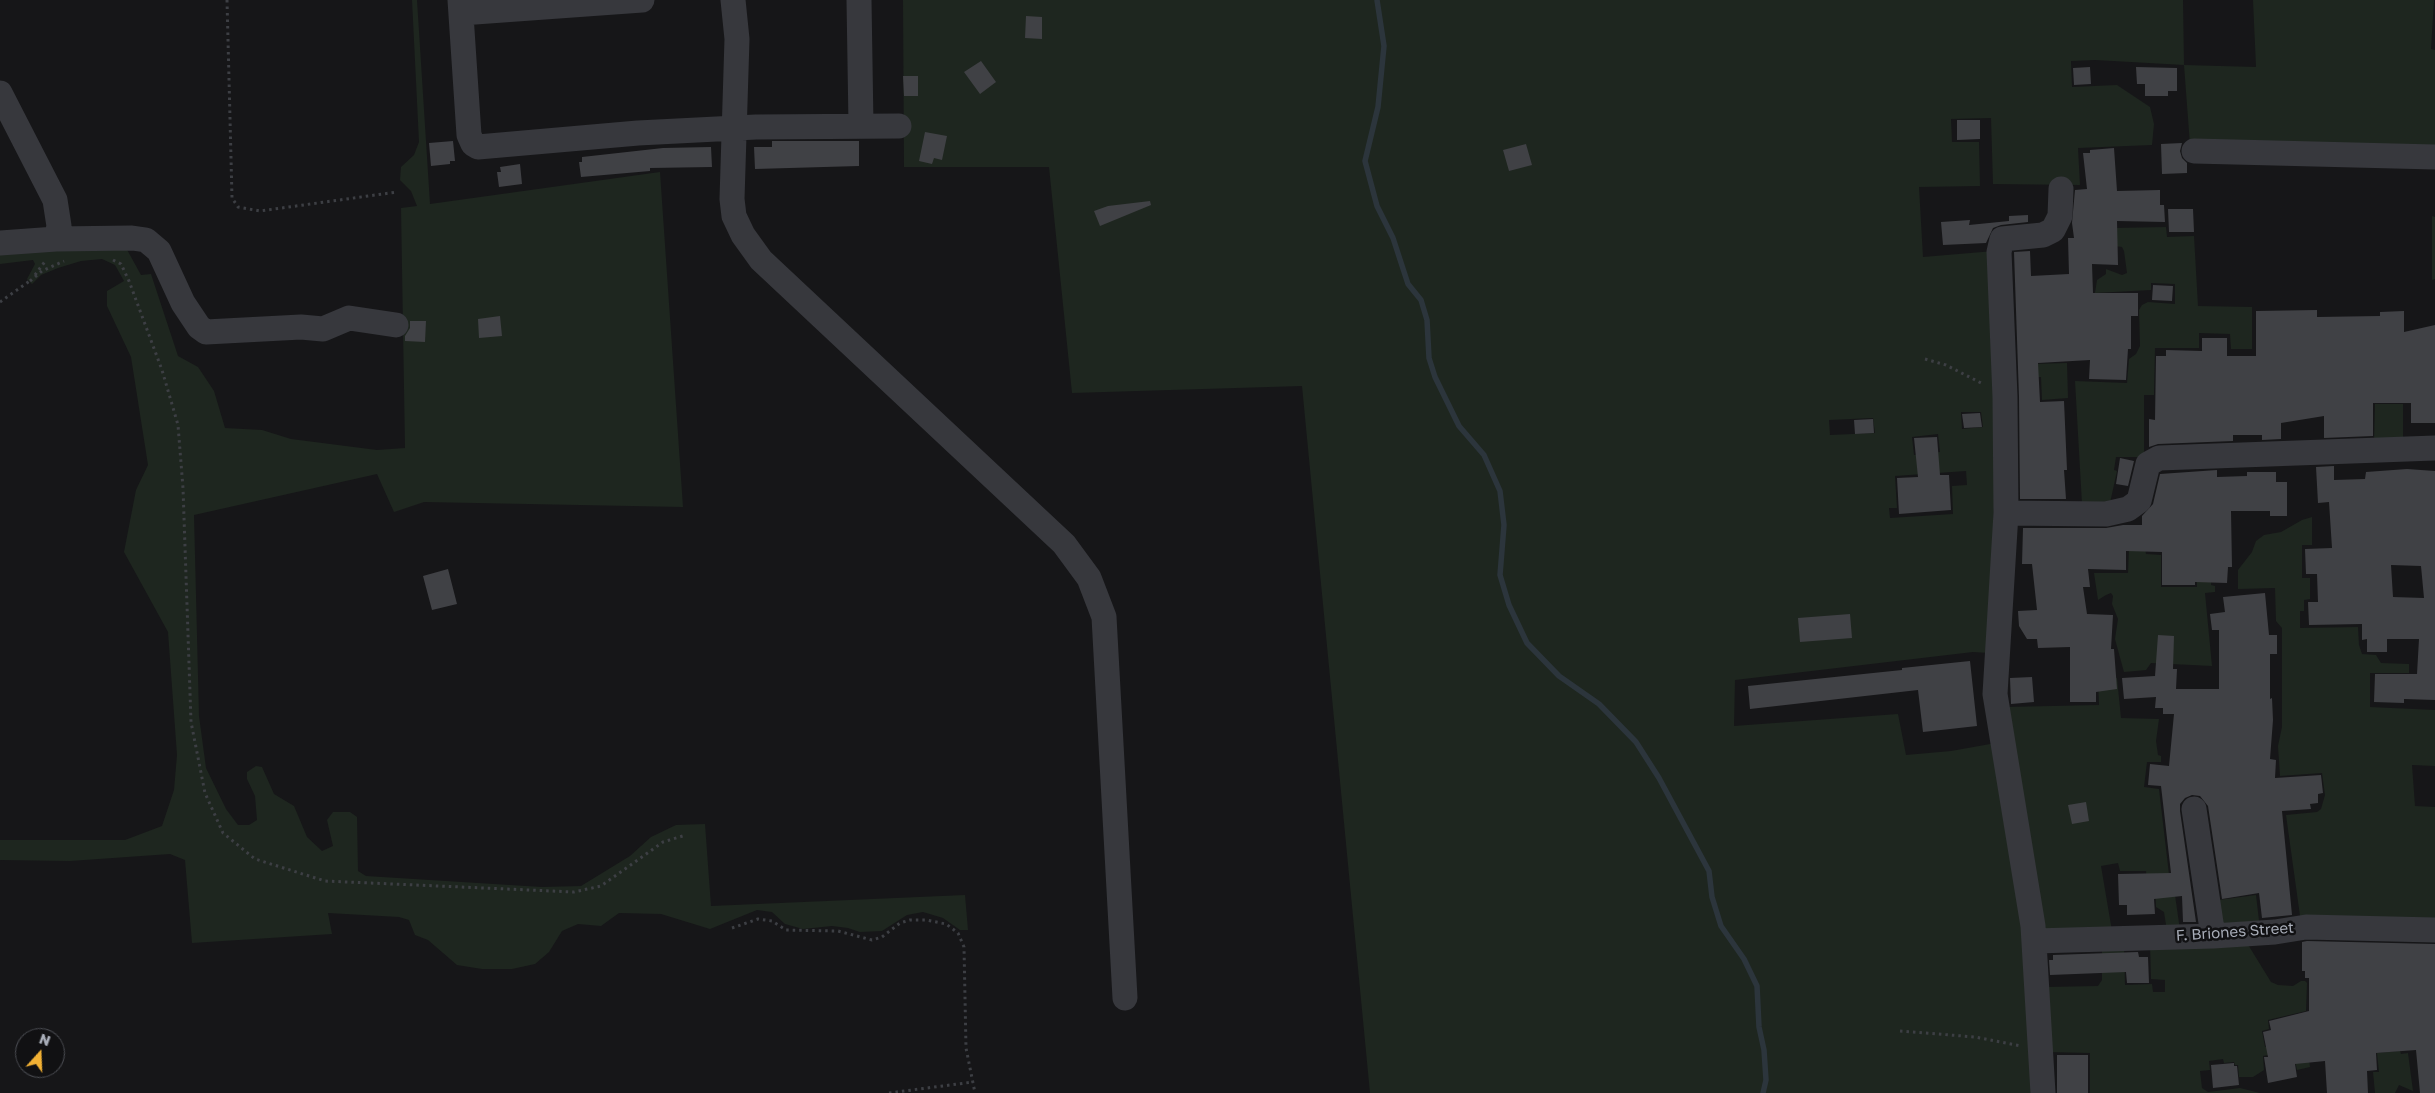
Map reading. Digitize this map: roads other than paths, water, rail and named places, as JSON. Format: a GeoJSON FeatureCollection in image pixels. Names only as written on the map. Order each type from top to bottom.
{"type":"FeatureCollection","features":[{"type":"Feature","properties":{"kind":"street"},"geometry":{"type":"LineString","coordinates":[[642,0],[461,6],[469,135],[472,144],[478,147],[601,135],[733,129],[861,125],[899,126]]}},
{"type":"Feature","properties":{"kind":"street"},"geometry":{"type":"LineString","coordinates":[[733,0],[737,39],[732,200],[734,216],[743,235],[762,260],[1064,544],[1089,578],[1104,617],[1126,998]]}},
{"type":"Feature","properties":{"kind":"street"},"geometry":{"type":"LineString","coordinates":[[859,0],[861,125]]}},
{"type":"Feature","properties":{"kind":"street"},"geometry":{"type":"LineString","coordinates":[[0,93],[55,200],[60,226],[56,239]]}},
{"type":"Feature","properties":{"kind":"street"},"geometry":{"type":"LineString","coordinates":[[2194,151],[2435,157]]}},
{"type":"Feature","properties":{"kind":"street"},"geometry":{"type":"LineString","coordinates":[[2043,1093],[2034,941],[1995,694],[2006,513],[2006,396],[1999,247],[2002,240],[2006,238],[2043,235],[2053,230],[2060,216],[2061,189]]}},
{"type":"Feature","properties":{"kind":"street"},"geometry":{"type":"LineString","coordinates":[[0,243],[56,239],[132,238],[146,240],[159,251],[183,303],[199,327],[206,332],[301,327],[323,329],[348,318],[396,325]]}},
{"type":"Feature","properties":{"kind":"street"},"geometry":{"type":"LineString","coordinates":[[2006,513],[2106,514],[2128,509],[2139,501],[2148,464],[2159,458],[2435,448]]}},
{"type":"Feature","properties":{"kind":"street"},"geometry":{"type":"LineString","coordinates":[[2194,809],[2213,936]]}},
{"type":"Feature","properties":{"kind":"street","name":"F. Briones Street"},"geometry":{"type":"LineString","coordinates":[[2034,941],[2213,936],[2275,932],[2306,927],[2435,930]]}},
{"type":"Feature","properties":{"kind":"waterway"},"geometry":{"type":"LineString","coordinates":[[1377,0],[1384,46],[1378,107],[1365,161],[1377,206],[1393,238],[1408,284],[1421,300],[1427,320],[1429,358],[1435,377],[1459,426],[1484,455],[1500,491],[1504,525],[1500,575],[1509,605],[1527,643],[1559,676],[1599,704],[1636,742],[1659,778],[1709,871],[1712,897],[1721,926],[1744,959],[1757,986],[1759,1027],[1764,1050],[1766,1080],[1763,1093]]}}]}
